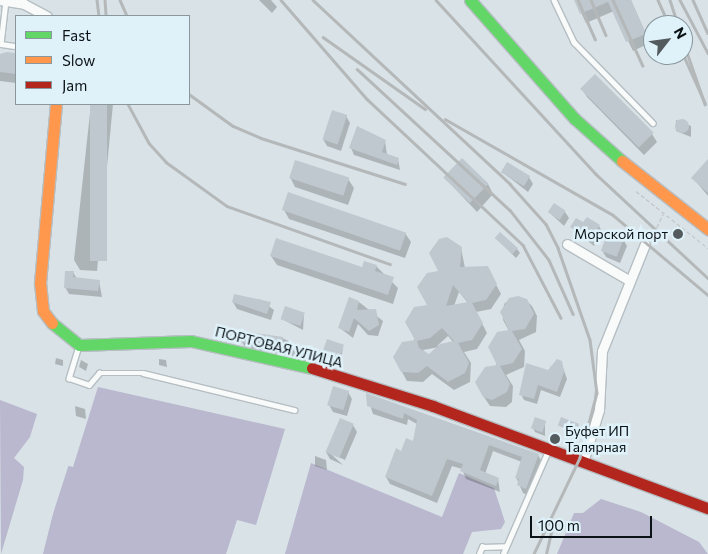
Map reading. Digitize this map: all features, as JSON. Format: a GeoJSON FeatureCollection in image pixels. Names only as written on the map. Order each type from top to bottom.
{"type":"FeatureCollection","features":[{"type":"Feature","properties":{"kind":"main road"},"geometry":{"type":"LineString","coordinates":[[470,0],[575,119],[637,175],[708,229]]}},
{"type":"Feature","properties":{"kind":"main road"},"geometry":{"type":"LineString","coordinates":[[56,105],[40,283],[43,311],[58,331],[79,345]]}},
{"type":"Feature","properties":{"kind":"main road","name":"ПОРТОВАЯ УЛИЦА"},"geometry":{"type":"LineString","coordinates":[[79,345],[200,342],[300,364],[584,459],[708,508]]}},
{"type":"Feature","properties":{"kind":"street"},"geometry":{"type":"LineString","coordinates":[[0,0],[39,9],[46,15]]}},
{"type":"Feature","properties":{"kind":"street"},"geometry":{"type":"LineString","coordinates":[[567,244],[630,281]]}},
{"type":"Feature","properties":{"kind":"street"},"geometry":{"type":"LineString","coordinates":[[584,459],[599,410],[602,351],[645,244]]}},
{"type":"Feature","properties":{"kind":"lane"},"geometry":{"type":"LineString","coordinates":[[554,0],[574,42],[653,123]]}},
{"type":"Feature","properties":{"kind":"lane"},"geometry":{"type":"LineString","coordinates":[[6,1],[1,44],[15,46]]}},
{"type":"Feature","properties":{"kind":"lane"},"geometry":{"type":"LineString","coordinates":[[79,345],[69,378],[89,385],[99,374],[143,373],[295,410]]}},
{"type":"Feature","properties":{"kind":"lane"},"geometry":{"type":"LineString","coordinates":[[503,554],[550,448]]}},
{"type":"Feature","properties":{"kind":"lane"},"geometry":{"type":"LineString","coordinates":[[479,554],[482,547],[506,546]]}},
{"type":"Feature","properties":{"kind":"path"},"geometry":{"type":"LineString","coordinates":[[645,244],[660,226],[656,222],[664,213]]}},
{"type":"Feature","properties":{"kind":"water"},"geometry":{"type":"Polygon","coordinates":[[[98,387],[285,429],[256,525],[237,520],[226,554],[43,554],[65,465],[73,467],[98,387]]]}},
{"type":"Feature","properties":{"kind":"water"},"geometry":{"type":"Polygon","coordinates":[[[0,400],[37,414],[30,437],[14,458],[24,467],[23,480],[1,554],[0,400]]]}},
{"type":"Feature","properties":{"kind":"water"},"geometry":{"type":"Polygon","coordinates":[[[311,463],[442,517],[459,473],[494,488],[505,522],[501,529],[472,532],[463,554],[285,554],[311,463]]]}},
{"type":"Feature","properties":{"kind":"water"},"geometry":{"type":"Polygon","coordinates":[[[601,499],[641,512],[699,542],[708,554],[557,554],[574,513],[583,513],[601,499]]]}},
{"type":"Feature","properties":{"kind":"pier"},"geometry":{"type":"Polygon","coordinates":[[[66,462],[69,464],[40,554],[47,530],[43,519],[66,462]]]}},
{"type":"Feature","properties":{"kind":"building"},"geometry":{"type":"Polygon","coordinates":[[[574,0],[631,0],[643,27],[643,35],[626,42],[608,2],[580,14],[574,0]]]}},
{"type":"Feature","properties":{"kind":"building"},"geometry":{"type":"Polygon","coordinates":[[[15,53],[15,74],[0,72],[0,54],[15,53]]]}},
{"type":"Feature","properties":{"kind":"building"},"geometry":{"type":"Polygon","coordinates":[[[595,74],[654,133],[639,148],[580,89],[595,74]]]}},
{"type":"Feature","properties":{"kind":"building"},"geometry":{"type":"Polygon","coordinates":[[[90,105],[107,105],[107,261],[90,261],[90,105]]]}},
{"type":"Feature","properties":{"kind":"building"},"geometry":{"type":"Polygon","coordinates":[[[332,110],[347,115],[338,144],[322,139],[332,110]]]}},
{"type":"Feature","properties":{"kind":"building"},"geometry":{"type":"Polygon","coordinates":[[[679,119],[685,119],[689,126],[685,133],[679,133],[675,129],[675,123],[679,119]]]}},
{"type":"Feature","properties":{"kind":"building"},"geometry":{"type":"Polygon","coordinates":[[[357,126],[386,140],[382,152],[399,158],[397,165],[349,148],[357,126]]]}},
{"type":"Feature","properties":{"kind":"building"},"geometry":{"type":"Polygon","coordinates":[[[462,158],[489,184],[470,203],[443,177],[462,158]]]}},
{"type":"Feature","properties":{"kind":"building"},"geometry":{"type":"Polygon","coordinates":[[[708,159],[708,193],[691,178],[708,159]]]}},
{"type":"Feature","properties":{"kind":"building"},"geometry":{"type":"Polygon","coordinates":[[[295,160],[349,178],[343,196],[289,178],[295,160]]]}},
{"type":"Feature","properties":{"kind":"building"},"geometry":{"type":"Polygon","coordinates":[[[507,162],[530,176],[524,186],[501,172],[507,162]]]}},
{"type":"Feature","properties":{"kind":"building"},"geometry":{"type":"Polygon","coordinates":[[[288,192],[406,233],[400,251],[282,210],[288,192]]]}},
{"type":"Feature","properties":{"kind":"building"},"geometry":{"type":"Polygon","coordinates":[[[554,203],[566,211],[559,220],[548,212],[554,203]]]}},
{"type":"Feature","properties":{"kind":"building"},"geometry":{"type":"Polygon","coordinates":[[[587,217],[600,225],[590,240],[570,227],[576,218],[583,222],[587,217]]]}},
{"type":"Feature","properties":{"kind":"building"},"geometry":{"type":"Polygon","coordinates":[[[500,232],[518,248],[512,254],[495,238],[500,232]]]}},
{"type":"Feature","properties":{"kind":"building"},"geometry":{"type":"Polygon","coordinates":[[[608,232],[624,238],[617,257],[601,251],[608,232]]]}},
{"type":"Feature","properties":{"kind":"building"},"geometry":{"type":"Polygon","coordinates":[[[447,237],[462,247],[460,267],[488,266],[497,284],[486,300],[472,303],[483,323],[472,340],[458,343],[469,363],[465,373],[448,382],[427,366],[418,373],[401,372],[393,357],[402,342],[415,340],[405,322],[414,307],[427,305],[417,287],[427,273],[438,271],[429,253],[439,239],[447,237]],[[453,285],[446,306],[468,302],[453,285]],[[442,328],[430,338],[417,341],[419,348],[429,354],[440,344],[454,341],[442,328]]]}},
{"type":"Feature","properties":{"kind":"building"},"geometry":{"type":"Polygon","coordinates":[[[276,238],[362,267],[364,261],[377,265],[375,271],[394,277],[388,295],[270,256],[276,238]]]}},
{"type":"Feature","properties":{"kind":"building"},"geometry":{"type":"Polygon","coordinates":[[[65,271],[74,271],[73,277],[100,280],[98,291],[64,288],[65,271]]]}},
{"type":"Feature","properties":{"kind":"building"},"geometry":{"type":"Polygon","coordinates":[[[234,294],[271,302],[267,314],[232,302],[234,294]]]}},
{"type":"Feature","properties":{"kind":"building"},"geometry":{"type":"Polygon","coordinates":[[[518,296],[527,299],[534,314],[525,329],[512,331],[522,349],[513,363],[500,366],[510,384],[507,392],[492,400],[483,397],[475,382],[485,367],[497,365],[488,347],[497,332],[509,330],[500,312],[509,298],[518,296]]]}},
{"type":"Feature","properties":{"kind":"building"},"geometry":{"type":"Polygon","coordinates":[[[349,297],[359,301],[357,310],[376,309],[379,325],[369,331],[354,318],[349,332],[338,328],[349,297]]]}},
{"type":"Feature","properties":{"kind":"building"},"geometry":{"type":"Polygon","coordinates":[[[285,306],[305,313],[300,326],[280,319],[285,306]]]}},
{"type":"Feature","properties":{"kind":"building"},"geometry":{"type":"Polygon","coordinates":[[[242,331],[283,337],[282,341],[296,343],[295,351],[240,342],[242,331]]]}},
{"type":"Feature","properties":{"kind":"building"},"geometry":{"type":"Polygon","coordinates":[[[327,339],[344,345],[339,359],[322,353],[327,339]]]}},
{"type":"Feature","properties":{"kind":"building"},"geometry":{"type":"Polygon","coordinates":[[[557,359],[562,361],[564,372],[557,392],[538,385],[534,399],[519,395],[526,363],[548,370],[557,359]]]}},
{"type":"Feature","properties":{"kind":"building"},"geometry":{"type":"Polygon","coordinates":[[[333,386],[349,391],[343,410],[327,405],[333,386]]]}},
{"type":"Feature","properties":{"kind":"building"},"geometry":{"type":"Polygon","coordinates":[[[366,393],[539,454],[526,489],[517,485],[519,479],[515,478],[522,457],[489,445],[480,470],[499,478],[496,486],[460,471],[463,464],[447,459],[432,496],[385,477],[396,448],[401,451],[406,438],[413,441],[417,420],[404,413],[403,419],[367,406],[366,393]]]}},
{"type":"Feature","properties":{"kind":"building"},"geometry":{"type":"Polygon","coordinates":[[[535,417],[546,421],[542,432],[531,428],[535,417]]]}},
{"type":"Feature","properties":{"kind":"building"},"geometry":{"type":"Polygon","coordinates":[[[561,417],[579,424],[576,432],[558,425],[561,417]]]}},
{"type":"Feature","properties":{"kind":"building"},"geometry":{"type":"Polygon","coordinates":[[[340,418],[354,424],[339,458],[326,452],[340,418]]]}},
{"type":"Feature","properties":{"kind":"railway"},"geometry":{"type":"LineString","coordinates":[[97,0],[99,15]]}},
{"type":"Feature","properties":{"kind":"railway"},"geometry":{"type":"LineString","coordinates":[[105,0],[106,15]]}},
{"type":"Feature","properties":{"kind":"railway"},"geometry":{"type":"LineString","coordinates":[[120,0],[127,15]]}},
{"type":"Feature","properties":{"kind":"railway"},"geometry":{"type":"LineString","coordinates":[[281,0],[367,99],[523,245],[561,318]]}},
{"type":"Feature","properties":{"kind":"railway"},"geometry":{"type":"LineString","coordinates":[[313,0],[510,184],[546,224],[558,248],[590,340],[597,393],[580,458],[534,554]]}},
{"type":"Feature","properties":{"kind":"railway"},"geometry":{"type":"LineString","coordinates":[[436,0],[596,174],[708,278]]}},
{"type":"Feature","properties":{"kind":"railway"},"geometry":{"type":"LineString","coordinates":[[578,0],[595,39]]}},
{"type":"Feature","properties":{"kind":"railway"},"geometry":{"type":"LineString","coordinates":[[591,0],[606,35]]}},
{"type":"Feature","properties":{"kind":"railway"},"geometry":{"type":"LineString","coordinates":[[613,0],[643,66]]}},
{"type":"Feature","properties":{"kind":"railway"},"geometry":{"type":"LineString","coordinates":[[658,0],[665,15]]}},
{"type":"Feature","properties":{"kind":"railway"},"geometry":{"type":"LineString","coordinates":[[670,0],[675,15]]}},
{"type":"Feature","properties":{"kind":"railway"},"geometry":{"type":"LineString","coordinates":[[680,0],[708,53]]}},
{"type":"Feature","properties":{"kind":"railway"},"geometry":{"type":"LineString","coordinates":[[693,0],[708,33]]}},
{"type":"Feature","properties":{"kind":"railway"},"geometry":{"type":"LineString","coordinates":[[323,37],[425,109]]}},
{"type":"Feature","properties":{"kind":"railway"},"geometry":{"type":"LineString","coordinates":[[687,65],[705,104],[691,65]]}},
{"type":"Feature","properties":{"kind":"railway"},"geometry":{"type":"LineString","coordinates":[[357,69],[510,210],[549,260],[573,314]]}},
{"type":"Feature","properties":{"kind":"railway"},"geometry":{"type":"LineString","coordinates":[[190,95],[233,126],[261,138],[405,184]]}},
{"type":"Feature","properties":{"kind":"railway"},"geometry":{"type":"LineString","coordinates":[[129,105],[149,143],[166,162],[227,206],[390,264]]}},
{"type":"Feature","properties":{"kind":"railway"},"geometry":{"type":"LineString","coordinates":[[445,119],[613,215],[708,295]]}},
{"type":"Feature","properties":{"kind":"railway"},"geometry":{"type":"LineString","coordinates":[[546,554],[552,527]]}},
{"type":"Feature","properties":{"kind":"traffic: fast"},"geometry":{"type":"LineString","coordinates":[[470,0],[575,119],[622,161]]}},
{"type":"Feature","properties":{"kind":"traffic: fast"},"geometry":{"type":"LineString","coordinates":[[52,323],[79,345],[191,341],[312,368]]}},
{"type":"Feature","properties":{"kind":"traffic: slow"},"geometry":{"type":"LineString","coordinates":[[52,323],[43,311],[40,283],[56,105]]}},
{"type":"Feature","properties":{"kind":"traffic: slow"},"geometry":{"type":"LineString","coordinates":[[622,161],[708,229]]}},
{"type":"Feature","properties":{"kind":"traffic: jam"},"geometry":{"type":"LineString","coordinates":[[312,368],[433,406],[708,508]]}},
{"type":"Feature","properties":{"kind":"place","name":"Морской порт"},"geometry":{"type":"Point","coordinates":[678,234]}},
{"type":"Feature","properties":{"kind":"place","name":"Буфет ИП Талярная"},"geometry":{"type":"Point","coordinates":[555,439]}}]}
